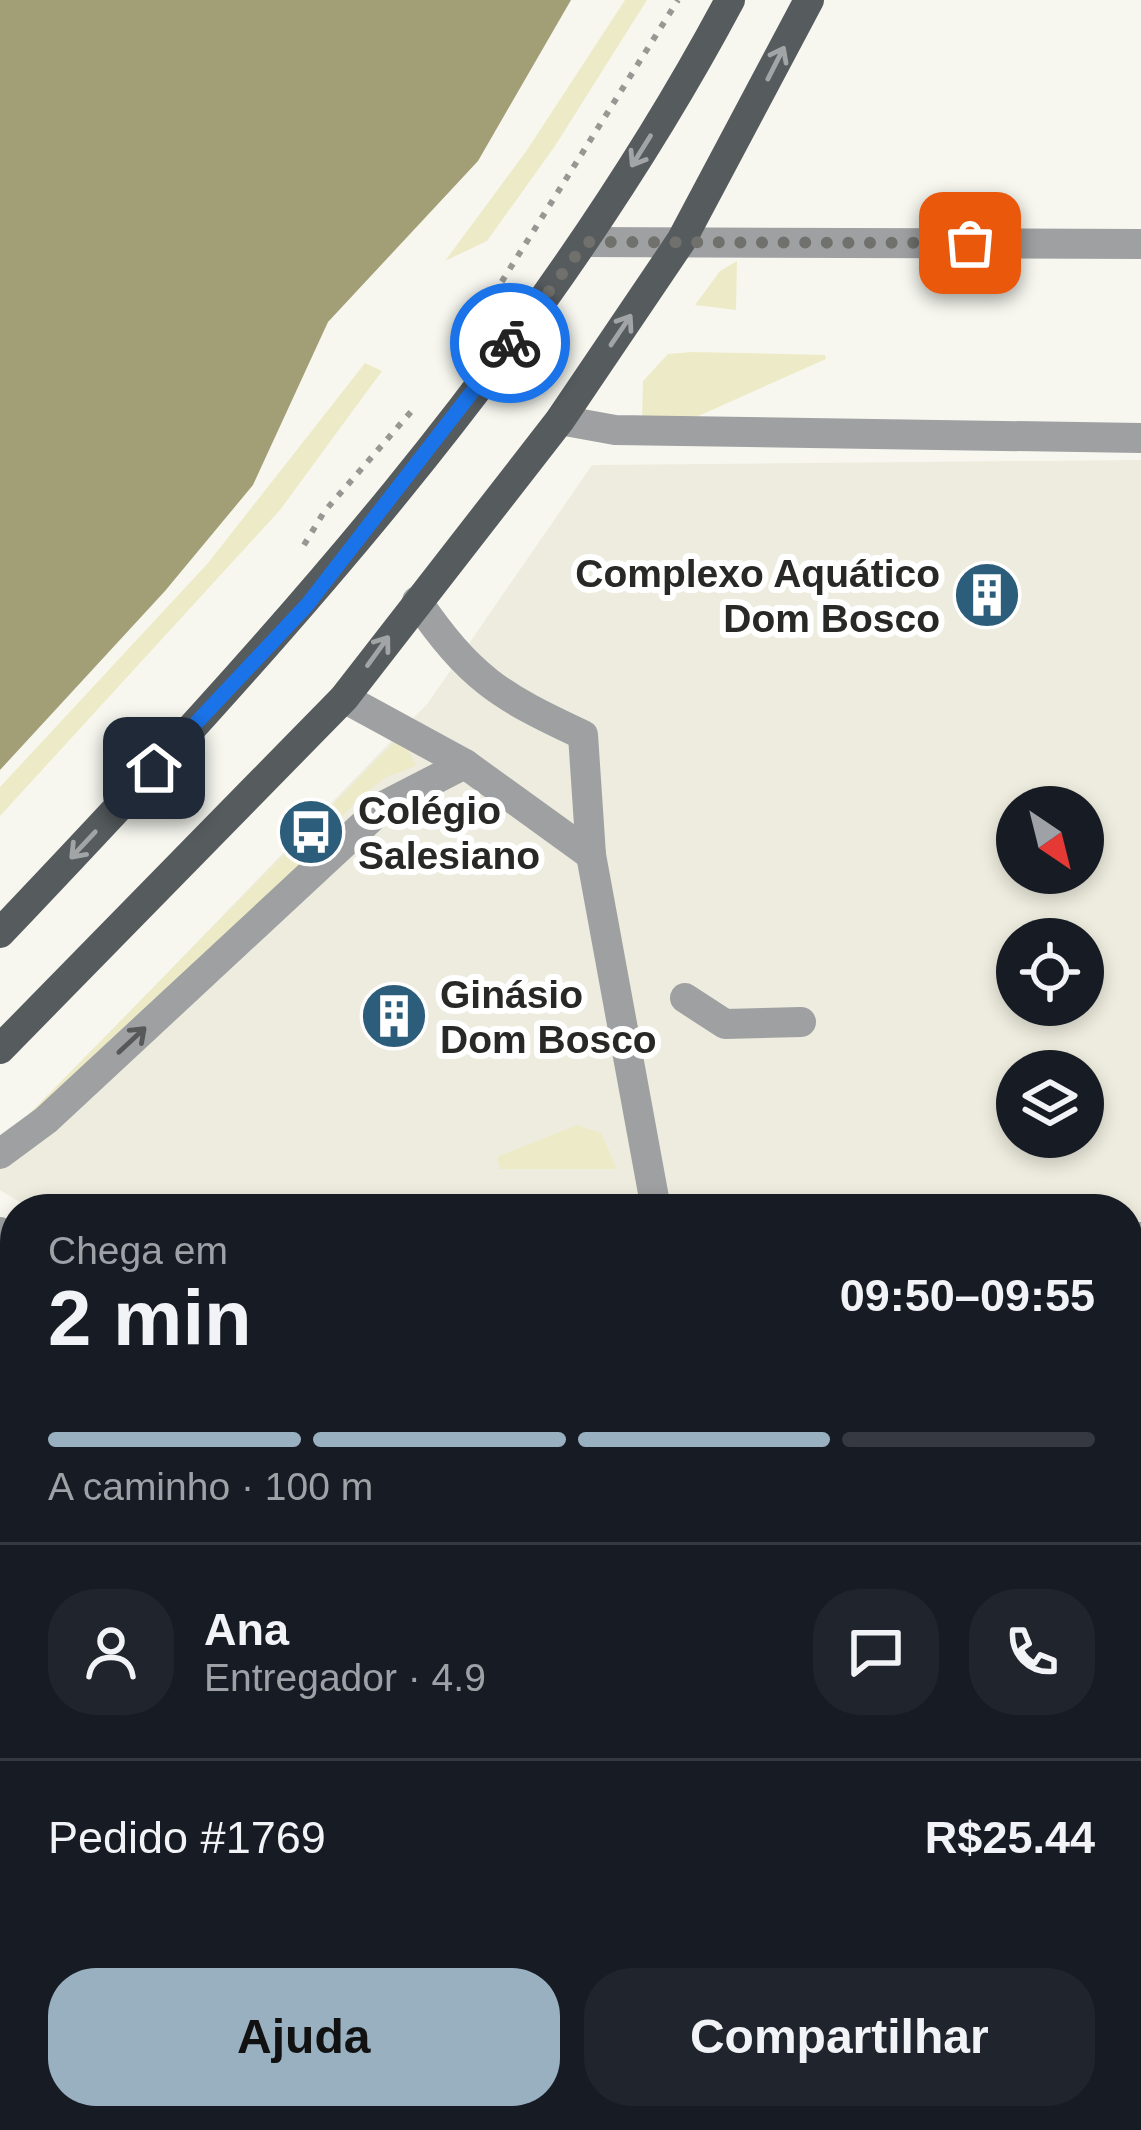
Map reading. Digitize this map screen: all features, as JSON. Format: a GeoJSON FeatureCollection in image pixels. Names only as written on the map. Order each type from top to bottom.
{"type":"FeatureCollection","features":[{"type":"Feature","properties":{"kind":"main road"},"geometry":{"type":"LineString","coordinates":[[0,933],[307,605],[586,242],[730,0]]}},
{"type":"Feature","properties":{"kind":"main road"},"geometry":{"type":"LineString","coordinates":[[0,1048],[344,698],[560,420],[681,241],[808,0]]}},
{"type":"Feature","properties":{"kind":"street"},"geometry":{"type":"LineString","coordinates":[[586,242],[1141,244]]}},
{"type":"Feature","properties":{"kind":"street"},"geometry":{"type":"LineString","coordinates":[[560,420],[615,430],[1141,438]]}},
{"type":"Feature","properties":{"kind":"street"},"geometry":{"type":"LineString","coordinates":[[417,602],[457,658],[505,698],[583,735],[591,855],[653,1194]]}},
{"type":"Feature","properties":{"kind":"street"},"geometry":{"type":"LineString","coordinates":[[344,698],[465,764],[591,855]]}},
{"type":"Feature","properties":{"kind":"street"},"geometry":{"type":"LineString","coordinates":[[0,1154],[46,1120],[385,805],[465,764]]}},
{"type":"Feature","properties":{"kind":"street"},"geometry":{"type":"LineString","coordinates":[[685,998],[725,1024],[801,1022]]}},
{"type":"Feature","properties":{"kind":"path"},"geometry":{"type":"LineString","coordinates":[[445,370],[678,0]]}},
{"type":"Feature","properties":{"kind":"path"},"geometry":{"type":"LineString","coordinates":[[299,552],[324,512],[420,402]]}},
{"type":"Feature","properties":{"kind":"shaded area"},"geometry":{"type":"Polygon","coordinates":[[[0,0],[571,0],[478,161],[328,322],[253,485],[165,591],[0,770],[0,0]]]}},
{"type":"Feature","properties":{"kind":"shaded area"},"geometry":{"type":"Polygon","coordinates":[[[625,0],[647,0],[555,146],[487,241],[445,261],[527,150],[625,0]]]}},
{"type":"Feature","properties":{"kind":"shaded area"},"geometry":{"type":"Polygon","coordinates":[[[737,261],[736,310],[695,305],[720,271],[737,261]]]}},
{"type":"Feature","properties":{"kind":"shaded area"},"geometry":{"type":"Polygon","coordinates":[[[668,354],[825,355],[826,359],[694,418],[642,417],[643,381],[668,354]]]}},
{"type":"Feature","properties":{"kind":"shaded area"},"geometry":{"type":"Polygon","coordinates":[[[365,363],[382,371],[280,510],[0,816],[0,787],[208,563],[365,363]]]}},
{"type":"Feature","properties":{"kind":"shaded area"},"geometry":{"type":"Polygon","coordinates":[[[1141,460],[1141,1194],[7,1194],[0,1190],[0,1146],[428,703],[592,465],[1141,460]]]}},
{"type":"Feature","properties":{"kind":"shaded area"},"geometry":{"type":"Polygon","coordinates":[[[401,735],[416,766],[386,777],[356,801],[297,869],[37,1115],[29,1114],[401,735]]]}},
{"type":"Feature","properties":{"kind":"shaded area"},"geometry":{"type":"Polygon","coordinates":[[[577,1125],[601,1133],[617,1169],[500,1169],[497,1157],[577,1125]]]}},
{"type":"Feature","properties":{"kind":"way so far"},"geometry":{"type":"LineString","coordinates":[[510,343],[586,242],[970,243]]}},
{"type":"Feature","properties":{"kind":"place","name":"Complexo Aquático Dom Bosco"},"geometry":{"type":"Point","coordinates":[987,595]}},
{"type":"Feature","properties":{"kind":"place","name":"Colégio Salesiano"},"geometry":{"type":"Point","coordinates":[311,832]}},
{"type":"Feature","properties":{"kind":"place","name":"Ginásio Dom Bosco"},"geometry":{"type":"Point","coordinates":[394,1016]}},
{"type":"Feature","properties":{"kind":"route"},"geometry":{"type":"LineString","coordinates":[[154,768],[307,605],[510,343]]}}]}
